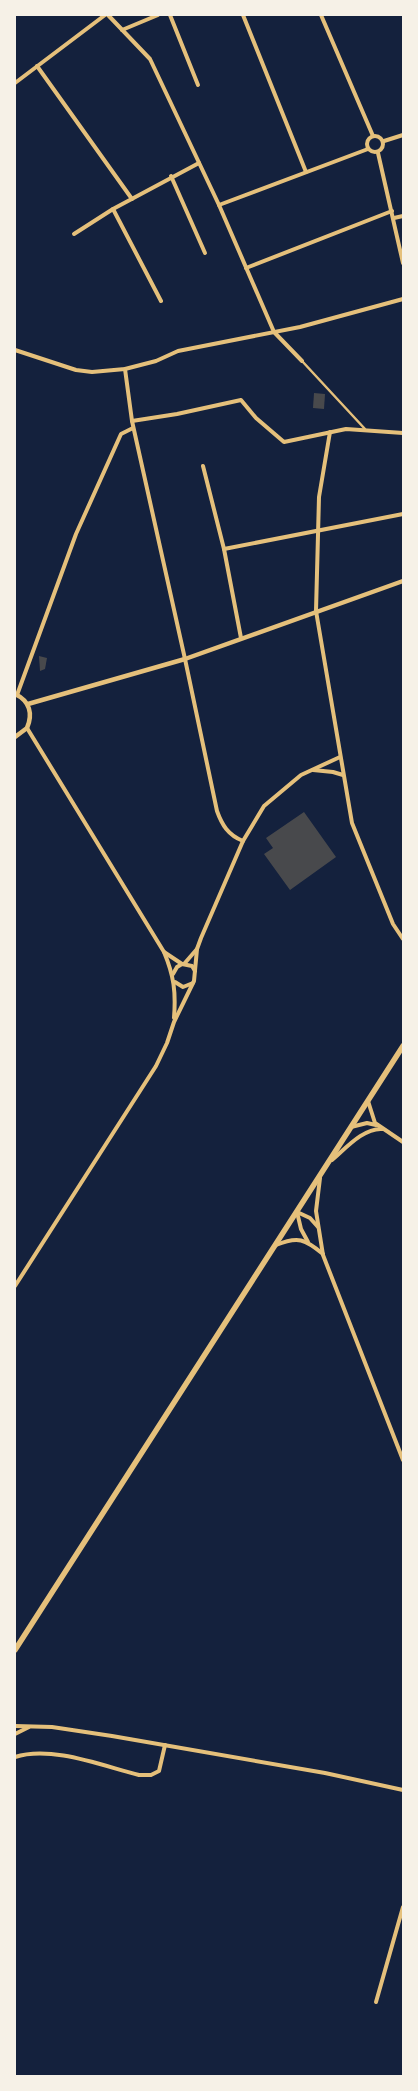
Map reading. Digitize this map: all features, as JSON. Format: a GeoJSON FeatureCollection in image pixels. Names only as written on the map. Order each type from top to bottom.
{"type":"FeatureCollection","features":[{"type":"Feature","properties":{"kind":"main road"},"geometry":{"type":"LineString","coordinates":[[15,1650],[403,1046]]}},
{"type":"Feature","properties":{"kind":"street"},"geometry":{"type":"LineString","coordinates":[[15,84],[106,15],[122,30],[150,60],[219,205],[274,332],[366,430]]}},
{"type":"Feature","properties":{"kind":"street"},"geometry":{"type":"LineString","coordinates":[[122,30],[158,15]]}},
{"type":"Feature","properties":{"kind":"street"},"geometry":{"type":"LineString","coordinates":[[170,15],[198,85]]}},
{"type":"Feature","properties":{"kind":"street"},"geometry":{"type":"LineString","coordinates":[[243,15],[306,172]]}},
{"type":"Feature","properties":{"kind":"street"},"geometry":{"type":"LineString","coordinates":[[321,15],[373,136]]}},
{"type":"Feature","properties":{"kind":"street"},"geometry":{"type":"LineString","coordinates":[[37,66],[132,199]]}},
{"type":"Feature","properties":{"kind":"street"},"geometry":{"type":"LineString","coordinates":[[384,141],[403,135]]}},
{"type":"Feature","properties":{"kind":"street"},"geometry":{"type":"LineString","coordinates":[[368,149],[368,139],[373,136],[378,136],[384,141]]}},
{"type":"Feature","properties":{"kind":"street"},"geometry":{"type":"LineString","coordinates":[[368,149],[378,152],[383,149],[384,141]]}},
{"type":"Feature","properties":{"kind":"street"},"geometry":{"type":"LineString","coordinates":[[219,205],[368,149]]}},
{"type":"Feature","properties":{"kind":"street"},"geometry":{"type":"LineString","coordinates":[[378,152],[403,263]]}},
{"type":"Feature","properties":{"kind":"street"},"geometry":{"type":"LineString","coordinates":[[74,234],[171,176],[199,163]]}},
{"type":"Feature","properties":{"kind":"street"},"geometry":{"type":"LineString","coordinates":[[171,176],[205,253]]}},
{"type":"Feature","properties":{"kind":"street"},"geometry":{"type":"LineString","coordinates":[[113,209],[161,302]]}},
{"type":"Feature","properties":{"kind":"street"},"geometry":{"type":"LineString","coordinates":[[246,268],[392,210]]}},
{"type":"Feature","properties":{"kind":"street"},"geometry":{"type":"LineString","coordinates":[[394,218],[403,216]]}},
{"type":"Feature","properties":{"kind":"street"},"geometry":{"type":"LineString","coordinates":[[15,350],[76,370],[92,372],[125,369],[156,361],[178,351],[300,327],[403,299]]}},
{"type":"Feature","properties":{"kind":"street"},"geometry":{"type":"LineString","coordinates":[[125,369],[133,428],[217,811],[222,825],[233,837],[243,841]]}},
{"type":"Feature","properties":{"kind":"street"},"geometry":{"type":"LineString","coordinates":[[132,421],[177,414],[241,400],[256,418],[284,442],[346,429],[403,434]]}},
{"type":"Feature","properties":{"kind":"street"},"geometry":{"type":"LineString","coordinates":[[15,737],[27,728],[31,713],[28,704],[16,695],[76,534],[121,434],[133,428]]}},
{"type":"Feature","properties":{"kind":"street"},"geometry":{"type":"LineString","coordinates":[[330,432],[319,497],[316,611],[352,823],[393,924],[403,939]]}},
{"type":"Feature","properties":{"kind":"street"},"geometry":{"type":"LineString","coordinates":[[203,466],[224,549],[241,638]]}},
{"type":"Feature","properties":{"kind":"street"},"geometry":{"type":"LineString","coordinates":[[224,549],[318,529],[403,514]]}},
{"type":"Feature","properties":{"kind":"street"},"geometry":{"type":"LineString","coordinates":[[28,704],[185,659],[403,581]]}},
{"type":"Feature","properties":{"kind":"street"},"geometry":{"type":"LineString","coordinates":[[27,728],[164,952],[174,980],[176,998],[174,1022]]}},
{"type":"Feature","properties":{"kind":"street"},"geometry":{"type":"LineString","coordinates":[[173,974],[177,966],[183,964],[197,949],[243,841],[264,806],[301,775],[340,757]]}},
{"type":"Feature","properties":{"kind":"street"},"geometry":{"type":"LineString","coordinates":[[314,770],[343,775]]}},
{"type":"Feature","properties":{"kind":"street"},"geometry":{"type":"LineString","coordinates":[[15,1286],[156,1066],[196,976],[197,949]]}},
{"type":"Feature","properties":{"kind":"street"},"geometry":{"type":"LineString","coordinates":[[164,952],[183,964],[192,966],[196,976]]}},
{"type":"Feature","properties":{"kind":"street"},"geometry":{"type":"LineString","coordinates":[[174,980],[183,987],[188,986],[194,981]]}},
{"type":"Feature","properties":{"kind":"street"},"geometry":{"type":"LineString","coordinates":[[368,1100],[372,1118],[378,1126]]}},
{"type":"Feature","properties":{"kind":"street"},"geometry":{"type":"LineString","coordinates":[[351,1127],[367,1123],[378,1126],[403,1142]]}},
{"type":"Feature","properties":{"kind":"street"},"geometry":{"type":"LineString","coordinates":[[330,1161],[361,1136],[371,1130],[383,1129]]}},
{"type":"Feature","properties":{"kind":"street"},"geometry":{"type":"LineString","coordinates":[[320,1177],[316,1203],[323,1255],[403,1460]]}},
{"type":"Feature","properties":{"kind":"street"},"geometry":{"type":"LineString","coordinates":[[297,1212],[314,1221],[319,1229]]}},
{"type":"Feature","properties":{"kind":"street"},"geometry":{"type":"LineString","coordinates":[[297,1212],[301,1229],[308,1242],[323,1255]]}},
{"type":"Feature","properties":{"kind":"street"},"geometry":{"type":"LineString","coordinates":[[276,1245],[294,1240],[308,1242]]}},
{"type":"Feature","properties":{"kind":"street"},"geometry":{"type":"LineString","coordinates":[[15,1726],[65,1728],[325,1773],[403,1790]]}},
{"type":"Feature","properties":{"kind":"street"},"geometry":{"type":"LineString","coordinates":[[15,1734],[31,1726]]}},
{"type":"Feature","properties":{"kind":"street"},"geometry":{"type":"LineString","coordinates":[[15,1757],[47,1753],[139,1775],[151,1775],[159,1771],[165,1745]]}},
{"type":"Feature","properties":{"kind":"street"},"geometry":{"type":"LineString","coordinates":[[376,2002],[403,1907]]}},
{"type":"Feature","properties":{"kind":"building"},"geometry":{"type":"Polygon","coordinates":[[[314,393],[325,394],[324,409],[313,408],[314,393]]]}},
{"type":"Feature","properties":{"kind":"building"},"geometry":{"type":"Polygon","coordinates":[[[39,656],[47,658],[45,669],[40,671],[39,656]]]}},
{"type":"Feature","properties":{"kind":"building"},"geometry":{"type":"Polygon","coordinates":[[[304,812],[336,857],[290,890],[264,854],[273,848],[266,838],[304,812]]]}}]}
